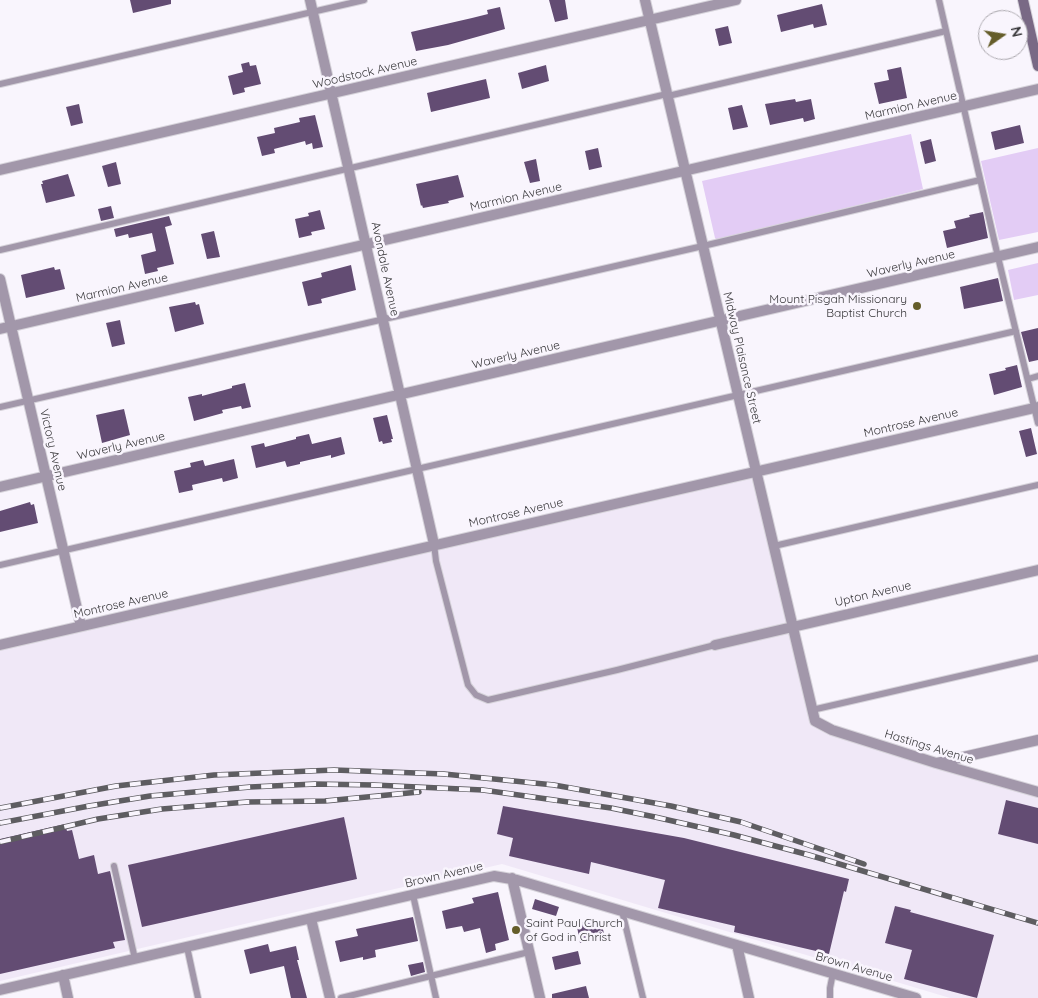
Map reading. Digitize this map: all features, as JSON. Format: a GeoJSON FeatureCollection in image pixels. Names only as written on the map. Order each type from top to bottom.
{"type":"FeatureCollection","features":[{"type":"Feature","properties":{"kind":"main road"},"geometry":{"type":"LineString","coordinates":[[1023,0],[1038,66]]}},
{"type":"Feature","properties":{"kind":"street","name":"Avondale Avenue"},"geometry":{"type":"LineString","coordinates":[[310,0],[434,544]]}},
{"type":"Feature","properties":{"kind":"street","name":"Midway Plaisance Street"},"geometry":{"type":"LineString","coordinates":[[645,0],[815,721]]}},
{"type":"Feature","properties":{"kind":"street","name":"Woodstock Avenue"},"geometry":{"type":"LineString","coordinates":[[0,170],[736,0]]}},
{"type":"Feature","properties":{"kind":"street","name":"Marmion Avenue"},"geometry":{"type":"LineString","coordinates":[[0,328],[1038,89]]}},
{"type":"Feature","properties":{"kind":"street","name":"Waverly Avenue"},"geometry":{"type":"LineString","coordinates":[[0,487],[1038,247]]}},
{"type":"Feature","properties":{"kind":"street","name":"Victory Avenue"},"geometry":{"type":"LineString","coordinates":[[0,279],[81,626]]}},
{"type":"Feature","properties":{"kind":"street","name":"Montrose Avenue"},"geometry":{"type":"LineString","coordinates":[[0,645],[1036,407]]}},
{"type":"Feature","properties":{"kind":"street","name":"Upton Avenue"},"geometry":{"type":"LineString","coordinates":[[715,645],[1038,570]]}},
{"type":"Feature","properties":{"kind":"street","name":"Hastings Avenue"},"geometry":{"type":"LineString","coordinates":[[815,721],[832,730],[936,763],[1038,792]]}},
{"type":"Feature","properties":{"kind":"street"},"geometry":{"type":"LineString","coordinates":[[936,763],[1038,740]]}},
{"type":"Feature","properties":{"kind":"street","name":"Brown Avenue"},"geometry":{"type":"LineString","coordinates":[[0,990],[494,876],[512,878],[915,998]]}},
{"type":"Feature","properties":{"kind":"street"},"geometry":{"type":"LineString","coordinates":[[512,878],[540,998]]}},
{"type":"Feature","properties":{"kind":"street"},"geometry":{"type":"LineString","coordinates":[[311,918],[330,998]]}},
{"type":"Feature","properties":{"kind":"street"},"geometry":{"type":"LineString","coordinates":[[737,945],[749,998]]}},
{"type":"Feature","properties":{"kind":"street"},"geometry":{"type":"LineString","coordinates":[[63,975],[68,998]]}},
{"type":"Feature","properties":{"kind":"lane"},"geometry":{"type":"LineString","coordinates":[[0,84],[364,0]]}},
{"type":"Feature","properties":{"kind":"lane"},"geometry":{"type":"LineString","coordinates":[[939,0],[998,257],[1036,407],[1038,423]]}},
{"type":"Feature","properties":{"kind":"lane"},"geometry":{"type":"LineString","coordinates":[[0,250],[946,31]]}},
{"type":"Feature","properties":{"kind":"lane"},"geometry":{"type":"LineString","coordinates":[[0,407],[703,246],[980,180]]}},
{"type":"Feature","properties":{"kind":"lane"},"geometry":{"type":"LineString","coordinates":[[0,565],[1016,331]]}},
{"type":"Feature","properties":{"kind":"lane"},"geometry":{"type":"LineString","coordinates":[[1028,379],[1038,376]]}},
{"type":"Feature","properties":{"kind":"lane"},"geometry":{"type":"LineString","coordinates":[[774,546],[1038,485]]}},
{"type":"Feature","properties":{"kind":"lane"},"geometry":{"type":"LineString","coordinates":[[434,544],[436,561],[468,685],[476,696],[488,700],[715,645]]}},
{"type":"Feature","properties":{"kind":"lane"},"geometry":{"type":"LineString","coordinates":[[812,710],[1038,658]]}},
{"type":"Feature","properties":{"kind":"lane"},"geometry":{"type":"LineString","coordinates":[[114,866],[135,959]]}},
{"type":"Feature","properties":{"kind":"lane"},"geometry":{"type":"LineString","coordinates":[[413,895],[436,998]]}},
{"type":"Feature","properties":{"kind":"lane"},"geometry":{"type":"LineString","coordinates":[[622,911],[642,998]]}},
{"type":"Feature","properties":{"kind":"lane"},"geometry":{"type":"LineString","coordinates":[[187,947],[198,998]]}},
{"type":"Feature","properties":{"kind":"lane"},"geometry":{"type":"LineString","coordinates":[[341,998],[529,952]]}},
{"type":"Feature","properties":{"kind":"lane"},"geometry":{"type":"LineString","coordinates":[[830,998],[833,973]]}},
{"type":"Feature","properties":{"kind":"shaded area"},"geometry":{"type":"Polygon","coordinates":[[[911,134],[923,189],[717,240],[715,238],[702,181],[911,134]]]}},
{"type":"Feature","properties":{"kind":"shaded area"},"geometry":{"type":"Polygon","coordinates":[[[1038,148],[1038,232],[999,240],[981,161],[1038,148]]]}},
{"type":"Feature","properties":{"kind":"shaded area"},"geometry":{"type":"Polygon","coordinates":[[[1038,263],[1038,295],[1014,300],[1008,270],[1038,263]]]}},
{"type":"Feature","properties":{"kind":"shaded area"},"geometry":{"type":"Polygon","coordinates":[[[756,471],[815,721],[1038,790],[1038,998],[950,998],[502,864],[0,981],[0,645],[756,471]]]}},
{"type":"Feature","properties":{"kind":"building"},"geometry":{"type":"Polygon","coordinates":[[[130,0],[171,0],[171,4],[133,13],[130,0]]]}},
{"type":"Feature","properties":{"kind":"building"},"geometry":{"type":"Polygon","coordinates":[[[549,0],[565,0],[568,19],[555,22],[549,0]]]}},
{"type":"Feature","properties":{"kind":"building"},"geometry":{"type":"Polygon","coordinates":[[[822,4],[827,25],[814,28],[813,24],[781,32],[777,15],[822,4]]]}},
{"type":"Feature","properties":{"kind":"building"},"geometry":{"type":"Polygon","coordinates":[[[500,7],[505,29],[448,45],[416,51],[411,32],[488,14],[487,10],[500,7]]]}},
{"type":"Feature","properties":{"kind":"building"},"geometry":{"type":"Polygon","coordinates":[[[728,26],[732,43],[719,46],[715,29],[728,26]]]}},
{"type":"Feature","properties":{"kind":"building"},"geometry":{"type":"Polygon","coordinates":[[[249,62],[250,66],[256,65],[261,84],[244,88],[245,92],[233,95],[228,76],[243,72],[241,64],[249,62]]]}},
{"type":"Feature","properties":{"kind":"building"},"geometry":{"type":"Polygon","coordinates":[[[546,65],[549,81],[522,89],[518,73],[546,65]]]}},
{"type":"Feature","properties":{"kind":"building"},"geometry":{"type":"Polygon","coordinates":[[[901,67],[907,98],[879,104],[874,83],[889,80],[887,70],[901,67]]]}},
{"type":"Feature","properties":{"kind":"building"},"geometry":{"type":"Polygon","coordinates":[[[486,79],[490,98],[431,112],[427,93],[486,79]]]}},
{"type":"Feature","properties":{"kind":"building"},"geometry":{"type":"Polygon","coordinates":[[[795,99],[796,102],[811,99],[815,119],[804,122],[803,118],[770,125],[765,104],[795,99]]]}},
{"type":"Feature","properties":{"kind":"building"},"geometry":{"type":"Polygon","coordinates":[[[79,104],[83,123],[71,126],[66,107],[79,104]]]}},
{"type":"Feature","properties":{"kind":"building"},"geometry":{"type":"Polygon","coordinates":[[[742,105],[748,127],[733,130],[728,108],[742,105]]]}},
{"type":"Feature","properties":{"kind":"building"},"geometry":{"type":"Polygon","coordinates":[[[315,115],[323,147],[313,149],[312,143],[306,145],[305,141],[274,149],[275,153],[262,156],[257,137],[275,133],[274,128],[300,122],[299,118],[315,115]]]}},
{"type":"Feature","properties":{"kind":"building"},"geometry":{"type":"Polygon","coordinates":[[[1020,125],[1024,143],[995,150],[991,132],[1020,125]]]}},
{"type":"Feature","properties":{"kind":"building"},"geometry":{"type":"Polygon","coordinates":[[[931,139],[936,161],[925,164],[920,142],[931,139]]]}},
{"type":"Feature","properties":{"kind":"building"},"geometry":{"type":"Polygon","coordinates":[[[598,148],[602,167],[589,170],[585,151],[598,148]]]}},
{"type":"Feature","properties":{"kind":"building"},"geometry":{"type":"Polygon","coordinates":[[[536,159],[540,181],[530,183],[524,162],[536,159]]]}},
{"type":"Feature","properties":{"kind":"building"},"geometry":{"type":"Polygon","coordinates":[[[116,162],[121,184],[108,187],[102,166],[116,162]]]}},
{"type":"Feature","properties":{"kind":"building"},"geometry":{"type":"Polygon","coordinates":[[[68,174],[75,196],[46,203],[41,184],[43,184],[42,181],[68,174]]]}},
{"type":"Feature","properties":{"kind":"building"},"geometry":{"type":"Polygon","coordinates":[[[458,175],[464,197],[448,201],[449,203],[423,208],[421,206],[416,184],[458,175]]]}},
{"type":"Feature","properties":{"kind":"building"},"geometry":{"type":"Polygon","coordinates":[[[111,206],[114,218],[101,221],[98,209],[111,206]]]}},
{"type":"Feature","properties":{"kind":"building"},"geometry":{"type":"Polygon","coordinates":[[[320,210],[325,229],[311,232],[312,235],[299,238],[295,219],[309,216],[308,213],[320,210]]]}},
{"type":"Feature","properties":{"kind":"building"},"geometry":{"type":"Polygon","coordinates":[[[983,212],[988,238],[947,248],[943,231],[956,228],[954,221],[983,212]]]}},
{"type":"Feature","properties":{"kind":"building"},"geometry":{"type":"Polygon","coordinates":[[[169,216],[172,225],[165,227],[174,264],[157,268],[158,271],[145,274],[141,255],[156,251],[152,233],[129,238],[128,234],[116,237],[114,229],[169,216]]]}},
{"type":"Feature","properties":{"kind":"building"},"geometry":{"type":"Polygon","coordinates":[[[214,231],[220,257],[207,259],[201,234],[214,231]]]}},
{"type":"Feature","properties":{"kind":"building"},"geometry":{"type":"Polygon","coordinates":[[[351,265],[356,290],[321,299],[322,303],[308,306],[302,282],[322,277],[321,273],[351,265]]]}},
{"type":"Feature","properties":{"kind":"building"},"geometry":{"type":"Polygon","coordinates":[[[54,267],[55,270],[60,269],[65,289],[26,298],[21,275],[54,267]]]}},
{"type":"Feature","properties":{"kind":"building"},"geometry":{"type":"Polygon","coordinates":[[[998,278],[1003,301],[964,309],[960,287],[998,278]]]}},
{"type":"Feature","properties":{"kind":"building"},"geometry":{"type":"Polygon","coordinates":[[[195,302],[196,305],[199,304],[204,324],[175,332],[169,307],[195,302]]]}},
{"type":"Feature","properties":{"kind":"building"},"geometry":{"type":"Polygon","coordinates":[[[120,320],[125,344],[112,347],[106,323],[120,320]]]}},
{"type":"Feature","properties":{"kind":"building"},"geometry":{"type":"Polygon","coordinates":[[[1038,328],[1038,360],[1029,362],[1021,332],[1038,328]]]}},
{"type":"Feature","properties":{"kind":"building"},"geometry":{"type":"Polygon","coordinates":[[[1017,365],[1022,387],[994,395],[989,374],[1017,365]]]}},
{"type":"Feature","properties":{"kind":"building"},"geometry":{"type":"Polygon","coordinates":[[[245,383],[251,407],[242,409],[241,406],[222,410],[223,413],[194,421],[188,397],[202,394],[202,396],[245,383]]]}},
{"type":"Feature","properties":{"kind":"building"},"geometry":{"type":"Polygon","coordinates":[[[124,409],[130,435],[102,443],[96,415],[124,409]]]}},
{"type":"Feature","properties":{"kind":"building"},"geometry":{"type":"Polygon","coordinates":[[[387,415],[393,439],[391,439],[392,442],[383,444],[382,441],[379,442],[373,418],[387,415]]]}},
{"type":"Feature","properties":{"kind":"building"},"geometry":{"type":"Polygon","coordinates":[[[1031,428],[1037,454],[1026,457],[1019,431],[1031,428]]]}},
{"type":"Feature","properties":{"kind":"building"},"geometry":{"type":"Polygon","coordinates":[[[309,434],[312,444],[341,437],[345,454],[331,458],[331,455],[287,467],[285,461],[256,468],[251,446],[264,443],[265,447],[309,434]]]}},
{"type":"Feature","properties":{"kind":"building"},"geometry":{"type":"Polygon","coordinates":[[[234,459],[238,478],[223,482],[222,478],[192,485],[193,490],[179,493],[174,471],[191,467],[190,463],[203,460],[205,466],[234,459]]]}},
{"type":"Feature","properties":{"kind":"building"},"geometry":{"type":"Polygon","coordinates":[[[30,502],[31,505],[34,504],[38,523],[0,532],[0,511],[30,502]]]}},
{"type":"Feature","properties":{"kind":"building"},"geometry":{"type":"Polygon","coordinates":[[[1006,800],[1038,808],[1038,844],[998,834],[1006,800]]]}},
{"type":"Feature","properties":{"kind":"building"},"geometry":{"type":"Polygon","coordinates":[[[503,806],[684,838],[849,879],[846,892],[844,891],[829,954],[734,932],[735,926],[658,908],[665,880],[591,862],[589,874],[509,856],[513,838],[497,834],[503,806]]]}},
{"type":"Feature","properties":{"kind":"building"},"geometry":{"type":"Polygon","coordinates":[[[344,817],[357,879],[142,927],[128,865],[344,817]]]}},
{"type":"Feature","properties":{"kind":"building"},"geometry":{"type":"Polygon","coordinates":[[[65,824],[67,831],[72,830],[79,859],[94,855],[98,874],[110,871],[125,940],[113,942],[115,948],[0,974],[0,839],[65,824]]]}},
{"type":"Feature","properties":{"kind":"building"},"geometry":{"type":"Polygon","coordinates":[[[498,892],[509,940],[495,944],[496,950],[486,953],[480,928],[464,932],[462,926],[446,929],[442,911],[474,903],[472,898],[498,892]]]}},
{"type":"Feature","properties":{"kind":"building"},"geometry":{"type":"Polygon","coordinates":[[[535,899],[559,907],[556,916],[532,909],[535,899]]]}},
{"type":"Feature","properties":{"kind":"building"},"geometry":{"type":"Polygon","coordinates":[[[895,906],[911,910],[910,912],[994,935],[977,998],[904,979],[912,950],[885,943],[895,906]]]}},
{"type":"Feature","properties":{"kind":"building"},"geometry":{"type":"Polygon","coordinates":[[[413,917],[418,941],[375,950],[376,957],[363,960],[363,957],[340,962],[335,941],[358,936],[356,929],[413,917]]]}},
{"type":"Feature","properties":{"kind":"building"},"geometry":{"type":"Polygon","coordinates":[[[576,921],[602,925],[605,938],[580,943],[576,921]]]}},
{"type":"Feature","properties":{"kind":"building"},"geometry":{"type":"Polygon","coordinates":[[[268,944],[270,952],[296,946],[299,960],[297,960],[307,998],[291,998],[284,966],[250,974],[244,950],[268,944]]]}},
{"type":"Feature","properties":{"kind":"building"},"geometry":{"type":"Polygon","coordinates":[[[578,951],[581,964],[555,970],[552,957],[578,951]]]}},
{"type":"Feature","properties":{"kind":"building"},"geometry":{"type":"Polygon","coordinates":[[[423,962],[425,972],[411,976],[408,965],[423,962]]]}},
{"type":"Feature","properties":{"kind":"building"},"geometry":{"type":"Polygon","coordinates":[[[586,986],[589,998],[552,998],[552,994],[586,986]]]}},
{"type":"Feature","properties":{"kind":"railway"},"geometry":{"type":"LineString","coordinates":[[0,808],[116,786],[214,775],[334,770],[444,774],[554,785],[671,806],[741,822],[864,864]]}},
{"type":"Feature","properties":{"kind":"railway"},"geometry":{"type":"LineString","coordinates":[[0,823],[150,796],[250,787],[315,784],[483,790],[611,808],[734,835],[809,855],[1038,923]]}},
{"type":"Feature","properties":{"kind":"railway"},"geometry":{"type":"LineString","coordinates":[[0,842],[98,819],[162,809],[247,802],[325,801],[419,792]]}},
{"type":"Feature","properties":{"kind":"place","name":"Mount Pisgah Missionary Baptist Church"},"geometry":{"type":"Point","coordinates":[917,306]}},
{"type":"Feature","properties":{"kind":"place","name":"Saint Paul Church of God in Christ"},"geometry":{"type":"Point","coordinates":[516,930]}}]}
